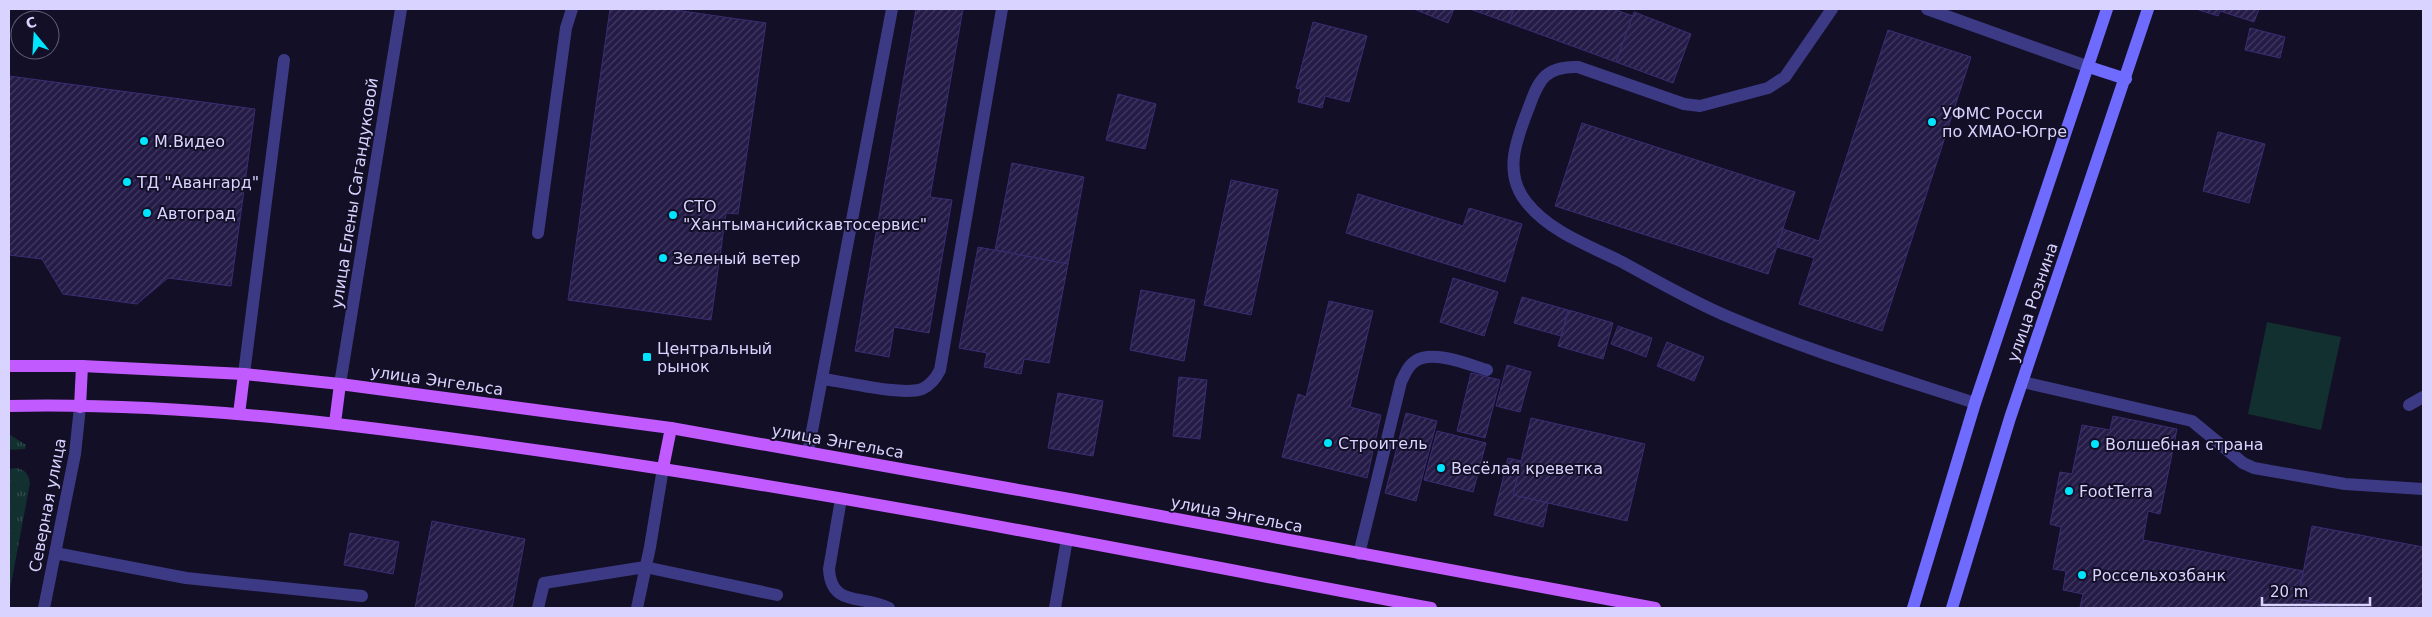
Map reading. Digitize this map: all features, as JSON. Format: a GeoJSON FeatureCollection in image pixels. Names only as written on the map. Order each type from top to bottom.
{"type":"FeatureCollection","features":[{"type":"Feature","properties":{"kind":"main road","name":"улица Рознина"},"geometry":{"type":"LineString","coordinates":[[1913,608],[1975,403],[2108,9]]}},
{"type":"Feature","properties":{"kind":"main road","name":"улица Рознина"},"geometry":{"type":"LineString","coordinates":[[1952,608],[2022,382],[2148,9]]}},
{"type":"Feature","properties":{"kind":"main road"},"geometry":{"type":"LineString","coordinates":[[2088,66],[2126,78]]}},
{"type":"Feature","properties":{"kind":"main road","name":"улица Энгельса"},"geometry":{"type":"LineString","coordinates":[[9,366],[82,366],[244,374],[340,384],[671,428],[1074,500],[1655,608]]}},
{"type":"Feature","properties":{"kind":"main road"},"geometry":{"type":"LineString","coordinates":[[80,407],[82,366]]}},
{"type":"Feature","properties":{"kind":"main road"},"geometry":{"type":"LineString","coordinates":[[239,414],[244,374]]}},
{"type":"Feature","properties":{"kind":"main road"},"geometry":{"type":"LineString","coordinates":[[334,423],[340,384]]}},
{"type":"Feature","properties":{"kind":"main road"},"geometry":{"type":"LineString","coordinates":[[9,406],[239,414],[334,423],[663,468],[1068,539],[1431,608]]}},
{"type":"Feature","properties":{"kind":"main road"},"geometry":{"type":"LineString","coordinates":[[663,468],[671,428]]}},
{"type":"Feature","properties":{"kind":"street","name":"улица Елены Сагандуковой"},"geometry":{"type":"LineString","coordinates":[[340,384],[401,9]]}},
{"type":"Feature","properties":{"kind":"street"},"geometry":{"type":"LineString","coordinates":[[538,234],[566,28],[572,9]]}},
{"type":"Feature","properties":{"kind":"street"},"geometry":{"type":"LineString","coordinates":[[808,452],[892,9]]}},
{"type":"Feature","properties":{"kind":"street"},"geometry":{"type":"LineString","coordinates":[[823,379],[907,392],[923,388],[935,380],[940,370],[1002,9]]}},
{"type":"Feature","properties":{"kind":"street"},"geometry":{"type":"LineString","coordinates":[[1832,9],[1785,77],[1768,88],[1700,106],[1684,104],[1578,67],[1562,66],[1548,72],[1536,86],[1513,148],[1513,168],[1517,185],[1526,202],[1554,227],[1728,317],[1827,354],[1975,403]]}},
{"type":"Feature","properties":{"kind":"street"},"geometry":{"type":"LineString","coordinates":[[1927,9],[2088,66]]}},
{"type":"Feature","properties":{"kind":"street"},"geometry":{"type":"LineString","coordinates":[[244,374],[284,60]]}},
{"type":"Feature","properties":{"kind":"street"},"geometry":{"type":"LineString","coordinates":[[1359,554],[1401,382],[1408,367],[1418,359],[1431,357],[1444,358],[1487,370]]}},
{"type":"Feature","properties":{"kind":"street"},"geometry":{"type":"LineString","coordinates":[[2022,382],[2192,421],[2243,464],[2254,468],[2345,484],[2423,489]]}},
{"type":"Feature","properties":{"kind":"street"},"geometry":{"type":"LineString","coordinates":[[2409,405],[2423,397]]}},
{"type":"Feature","properties":{"kind":"street","name":"Северная улица"},"geometry":{"type":"LineString","coordinates":[[44,608],[75,454],[80,407]]}},
{"type":"Feature","properties":{"kind":"street"},"geometry":{"type":"LineString","coordinates":[[637,608],[663,468]]}},
{"type":"Feature","properties":{"kind":"street"},"geometry":{"type":"LineString","coordinates":[[841,499],[829,569],[834,591],[844,597],[881,604],[889,608]]}},
{"type":"Feature","properties":{"kind":"street"},"geometry":{"type":"LineString","coordinates":[[1055,608],[1068,539]]}},
{"type":"Feature","properties":{"kind":"street"},"geometry":{"type":"LineString","coordinates":[[56,553],[186,578],[362,596]]}},
{"type":"Feature","properties":{"kind":"street"},"geometry":{"type":"LineString","coordinates":[[538,608],[544,583],[646,567],[777,594]]}},
{"type":"Feature","properties":{"kind":"green space"},"geometry":{"type":"Polygon","coordinates":[[[2267,322],[2341,337],[2321,430],[2248,414],[2267,322]]]}},
{"type":"Feature","properties":{"kind":"green space"},"geometry":{"type":"Polygon","coordinates":[[[9,434],[26,445],[25,449],[9,450],[9,434]]]}},
{"type":"Feature","properties":{"kind":"green space"},"geometry":{"type":"Polygon","coordinates":[[[16,468],[26,472],[30,483],[9,595],[9,469],[16,468]]]}},
{"type":"Feature","properties":{"kind":"building"},"geometry":{"type":"Polygon","coordinates":[[[610,9],[668,9],[766,23],[738,214],[726,213],[711,320],[568,300],[610,9]]]}},
{"type":"Feature","properties":{"kind":"building"},"geometry":{"type":"Polygon","coordinates":[[[916,9],[963,9],[930,197],[952,200],[929,333],[894,327],[889,357],[855,351],[916,9]]]}},
{"type":"Feature","properties":{"kind":"building"},"geometry":{"type":"Polygon","coordinates":[[[1414,9],[1454,9],[1448,23],[1414,9]]]}},
{"type":"Feature","properties":{"kind":"building"},"geometry":{"type":"Polygon","coordinates":[[[1470,9],[1514,9],[1509,23],[1470,9]]]}},
{"type":"Feature","properties":{"kind":"building"},"geometry":{"type":"Polygon","coordinates":[[[1514,9],[1613,9],[1633,16],[1616,62],[1509,23],[1514,9]]]}},
{"type":"Feature","properties":{"kind":"building"},"geometry":{"type":"Polygon","coordinates":[[[2196,9],[2259,9],[2254,22],[2220,11],[2218,16],[2196,9]]]}},
{"type":"Feature","properties":{"kind":"building"},"geometry":{"type":"Polygon","coordinates":[[[1634,12],[1691,34],[1673,83],[1616,62],[1634,12]]]}},
{"type":"Feature","properties":{"kind":"building"},"geometry":{"type":"Polygon","coordinates":[[[1313,22],[1367,36],[1349,102],[1325,96],[1322,108],[1298,102],[1301,89],[1296,88],[1313,22]]]}},
{"type":"Feature","properties":{"kind":"building"},"geometry":{"type":"Polygon","coordinates":[[[2250,28],[2285,37],[2280,58],[2245,50],[2250,28]]]}},
{"type":"Feature","properties":{"kind":"building"},"geometry":{"type":"Polygon","coordinates":[[[1888,30],[1971,57],[1882,331],[1799,304],[1814,258],[1777,247],[1783,229],[1819,241],[1888,30]]]}},
{"type":"Feature","properties":{"kind":"building","name":"ТД \"Авангард\""},"geometry":{"type":"Polygon","coordinates":[[[9,76],[255,109],[231,286],[168,278],[137,304],[63,294],[42,259],[9,255],[9,76]]]}},
{"type":"Feature","properties":{"kind":"building"},"geometry":{"type":"Polygon","coordinates":[[[1118,94],[1156,104],[1145,149],[1106,140],[1118,94]]]}},
{"type":"Feature","properties":{"kind":"building"},"geometry":{"type":"Polygon","coordinates":[[[1582,123],[1795,192],[1768,274],[1555,206],[1582,123]]]}},
{"type":"Feature","properties":{"kind":"building"},"geometry":{"type":"Polygon","coordinates":[[[2218,132],[2265,144],[2249,203],[2203,191],[2218,132]]]}},
{"type":"Feature","properties":{"kind":"building"},"geometry":{"type":"Polygon","coordinates":[[[1012,163],[1084,177],[1068,264],[995,250],[1012,163]]]}},
{"type":"Feature","properties":{"kind":"building"},"geometry":{"type":"Polygon","coordinates":[[[1231,180],[1278,190],[1251,315],[1204,305],[1231,180]]]}},
{"type":"Feature","properties":{"kind":"building"},"geometry":{"type":"Polygon","coordinates":[[[1358,194],[1463,226],[1469,208],[1522,224],[1505,282],[1346,233],[1358,194]]]}},
{"type":"Feature","properties":{"kind":"building"},"geometry":{"type":"Polygon","coordinates":[[[978,247],[1068,264],[1049,363],[1024,359],[1021,374],[984,367],[987,353],[959,348],[978,247]]]}},
{"type":"Feature","properties":{"kind":"building"},"geometry":{"type":"Polygon","coordinates":[[[1453,278],[1498,292],[1484,336],[1440,322],[1453,278]]]}},
{"type":"Feature","properties":{"kind":"building"},"geometry":{"type":"Polygon","coordinates":[[[1141,290],[1195,300],[1184,361],[1130,350],[1141,290]]]}},
{"type":"Feature","properties":{"kind":"building"},"geometry":{"type":"Polygon","coordinates":[[[1522,297],[1568,310],[1561,336],[1514,323],[1522,297]]]}},
{"type":"Feature","properties":{"kind":"building"},"geometry":{"type":"Polygon","coordinates":[[[1329,301],[1373,311],[1350,407],[1381,415],[1367,478],[1282,457],[1298,394],[1306,397],[1329,301]]]}},
{"type":"Feature","properties":{"kind":"building"},"geometry":{"type":"Polygon","coordinates":[[[1569,310],[1613,323],[1603,359],[1558,346],[1569,310]]]}},
{"type":"Feature","properties":{"kind":"building"},"geometry":{"type":"Polygon","coordinates":[[[1618,326],[1652,338],[1646,357],[1611,344],[1618,326]]]}},
{"type":"Feature","properties":{"kind":"building"},"geometry":{"type":"Polygon","coordinates":[[[1667,342],[1704,357],[1694,381],[1657,366],[1667,342]]]}},
{"type":"Feature","properties":{"kind":"building"},"geometry":{"type":"Polygon","coordinates":[[[1507,365],[1531,372],[1520,412],[1496,406],[1507,365]]]}},
{"type":"Feature","properties":{"kind":"building"},"geometry":{"type":"Polygon","coordinates":[[[1471,373],[1500,380],[1485,438],[1457,431],[1471,373]]]}},
{"type":"Feature","properties":{"kind":"building"},"geometry":{"type":"Polygon","coordinates":[[[1179,377],[1207,380],[1200,439],[1173,436],[1179,377]]]}},
{"type":"Feature","properties":{"kind":"building"},"geometry":{"type":"Polygon","coordinates":[[[1058,393],[1103,401],[1093,456],[1048,448],[1058,393]]]}},
{"type":"Feature","properties":{"kind":"building"},"geometry":{"type":"Polygon","coordinates":[[[1406,413],[1437,421],[1416,501],[1385,493],[1406,413]]]}},
{"type":"Feature","properties":{"kind":"building"},"geometry":{"type":"Polygon","coordinates":[[[2113,416],[2177,429],[2160,514],[2148,511],[2143,540],[2303,571],[2296,608],[2088,608],[2080,607],[2083,594],[2063,590],[2066,571],[2053,569],[2061,527],[2050,524],[2060,472],[2072,474],[2082,425],[2110,430],[2113,416]]]}},
{"type":"Feature","properties":{"kind":"building"},"geometry":{"type":"Polygon","coordinates":[[[1531,418],[1645,444],[1627,521],[1513,495],[1531,418]]]}},
{"type":"Feature","properties":{"kind":"building"},"geometry":{"type":"Polygon","coordinates":[[[1437,431],[1486,443],[1473,492],[1424,480],[1437,431]]]}},
{"type":"Feature","properties":{"kind":"building"},"geometry":{"type":"Polygon","coordinates":[[[1508,458],[1521,461],[1513,495],[1548,503],[1543,527],[1494,515],[1508,458]]]}},
{"type":"Feature","properties":{"kind":"building"},"geometry":{"type":"Polygon","coordinates":[[[432,521],[525,539],[512,608],[415,608],[432,521]]]}},
{"type":"Feature","properties":{"kind":"building"},"geometry":{"type":"Polygon","coordinates":[[[2312,526],[2423,547],[2423,608],[2348,608],[2298,599],[2312,526]]]}},
{"type":"Feature","properties":{"kind":"building"},"geometry":{"type":"Polygon","coordinates":[[[350,533],[399,542],[393,574],[344,565],[350,533]]]}},
{"type":"Feature","properties":{"kind":"building"},"geometry":{"type":"Polygon","coordinates":[[[2298,599],[2348,608],[2296,608],[2298,599]]]}},
{"type":"Feature","properties":{"kind":"place","name":"УФМС Росси по ХМАО-Югре"},"geometry":{"type":"Point","coordinates":[1932,122]}},
{"type":"Feature","properties":{"kind":"place","name":"М.Видео"},"geometry":{"type":"Point","coordinates":[144,141]}},
{"type":"Feature","properties":{"kind":"place","name":"ТД \"Авангард\""},"geometry":{"type":"Point","coordinates":[127,182]}},
{"type":"Feature","properties":{"kind":"place","name":"Автоград"},"geometry":{"type":"Point","coordinates":[147,213]}},
{"type":"Feature","properties":{"kind":"place","name":"СТО \"Хантымансийскавтосервис\""},"geometry":{"type":"Point","coordinates":[673,215]}},
{"type":"Feature","properties":{"kind":"place","name":"Зеленый ветер"},"geometry":{"type":"Point","coordinates":[663,258]}},
{"type":"Feature","properties":{"kind":"place","name":"Центральный рынок"},"geometry":{"type":"Point","coordinates":[647,357]}},
{"type":"Feature","properties":{"kind":"place","name":"Строитель"},"geometry":{"type":"Point","coordinates":[1328,443]}},
{"type":"Feature","properties":{"kind":"place","name":"Волшебная страна"},"geometry":{"type":"Point","coordinates":[2095,444]}},
{"type":"Feature","properties":{"kind":"place","name":"Весёлая креветка"},"geometry":{"type":"Point","coordinates":[1441,468]}},
{"type":"Feature","properties":{"kind":"place","name":"FootTerra"},"geometry":{"type":"Point","coordinates":[2069,491]}},
{"type":"Feature","properties":{"kind":"place","name":"Россельхозбанк"},"geometry":{"type":"Point","coordinates":[2082,575]}}]}
